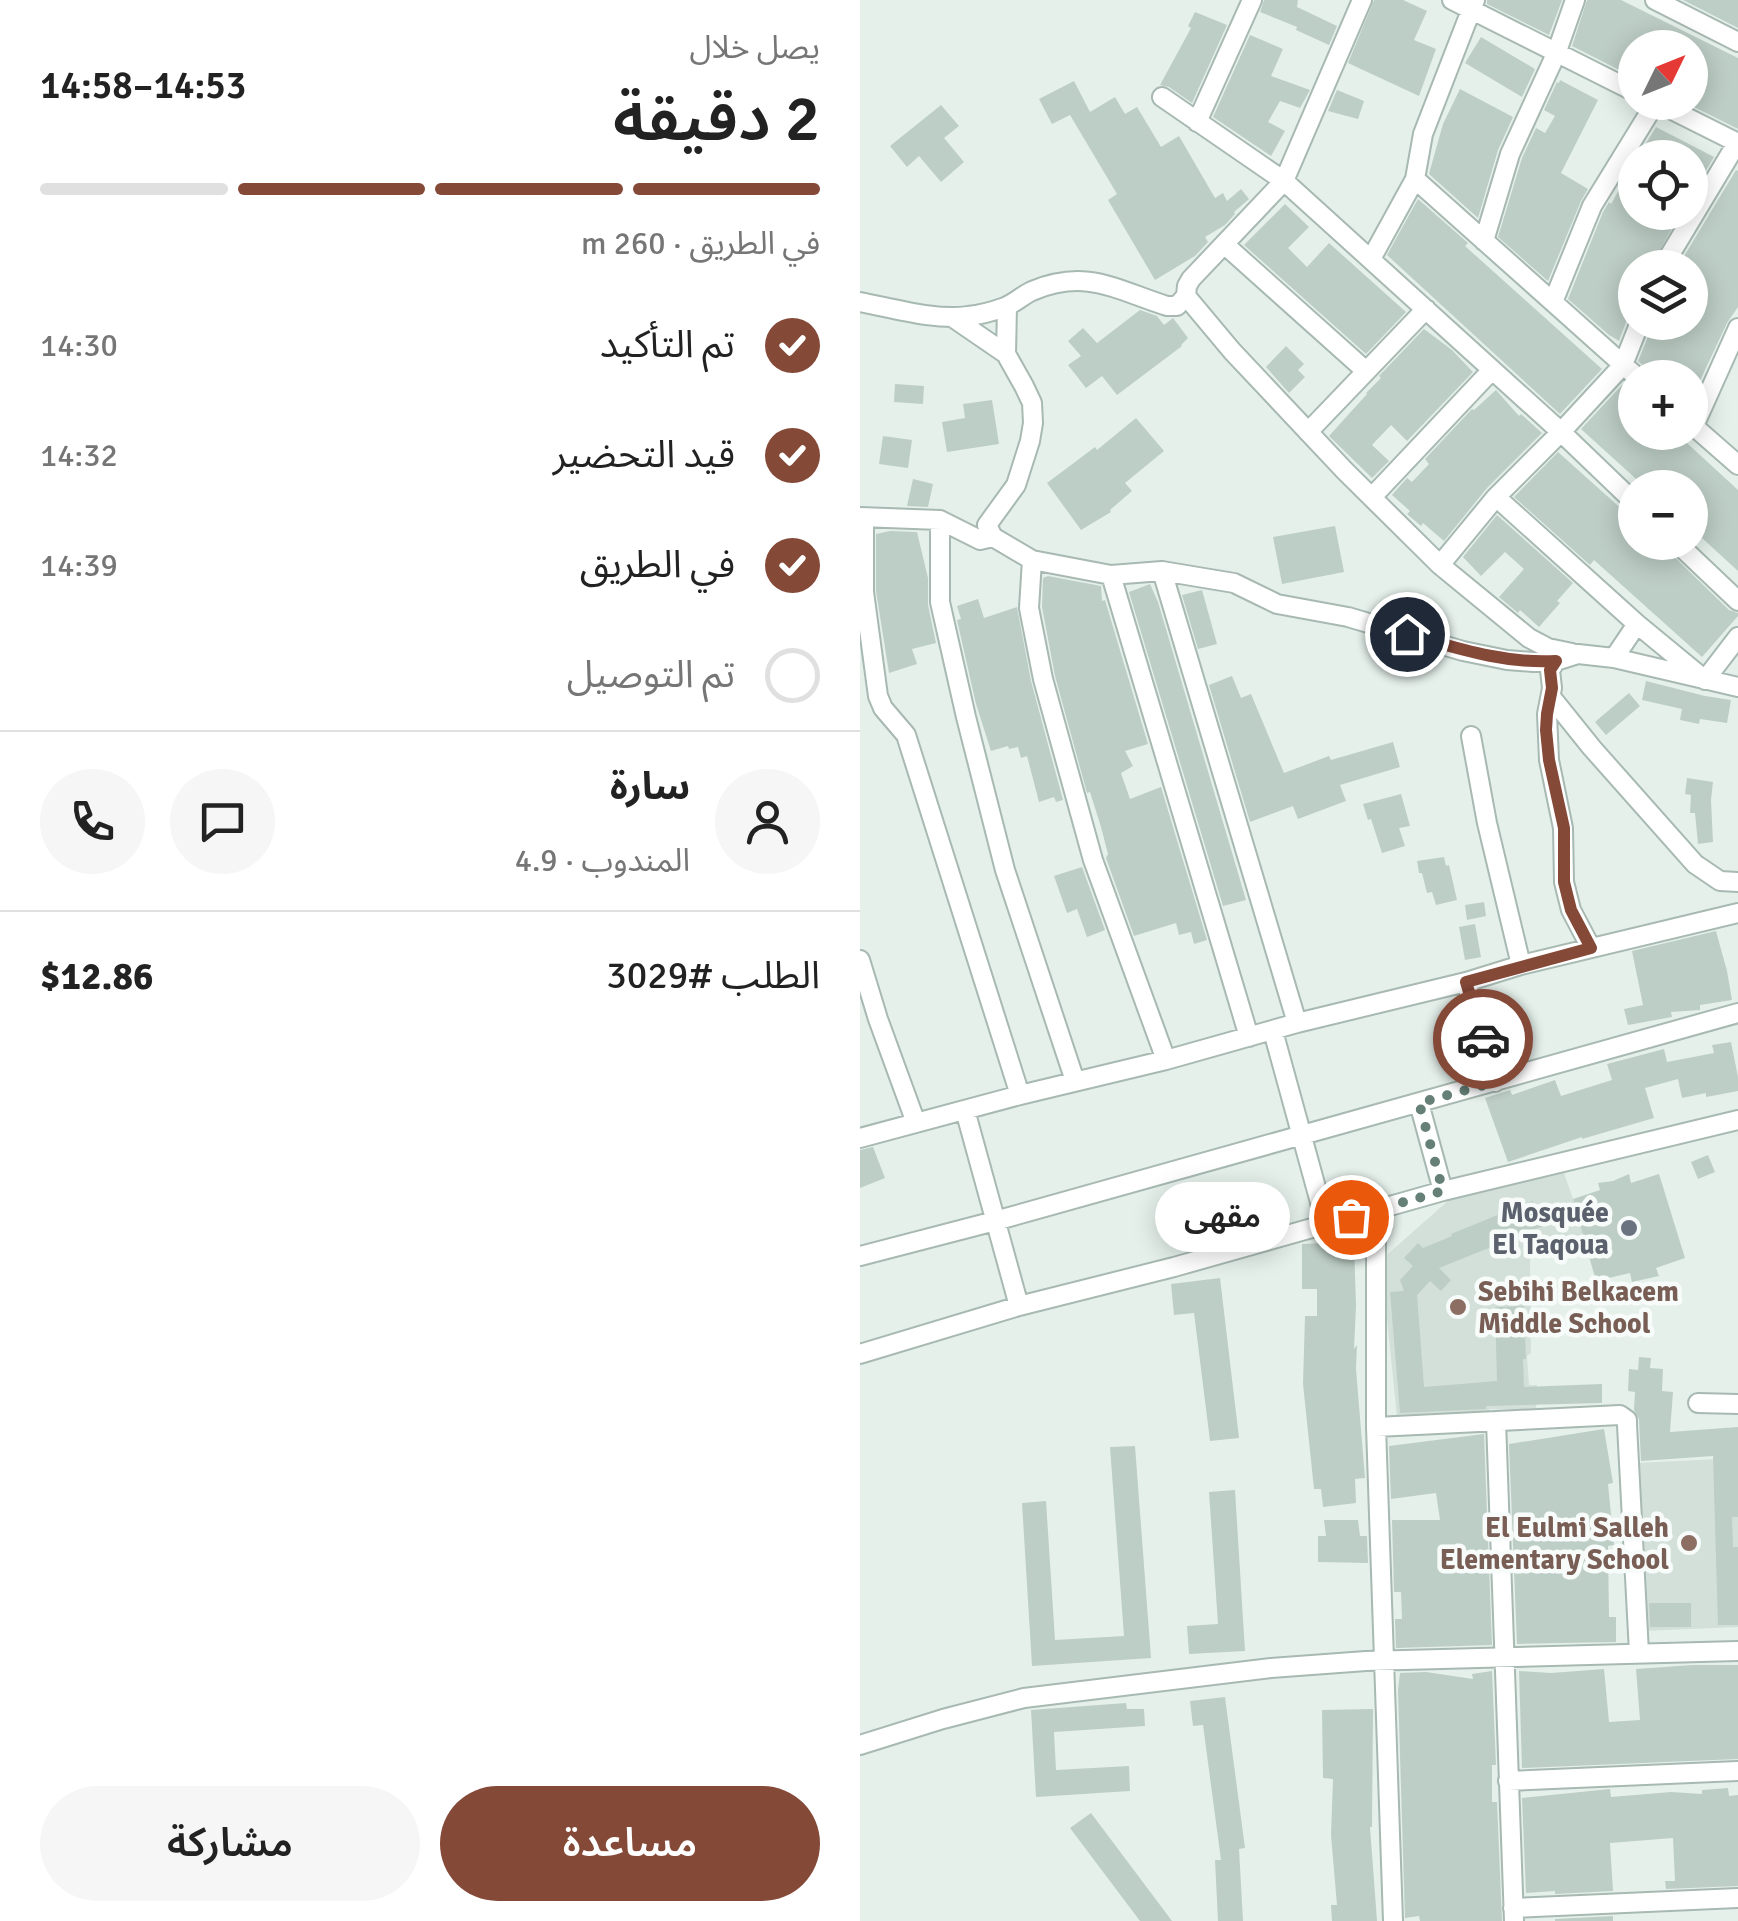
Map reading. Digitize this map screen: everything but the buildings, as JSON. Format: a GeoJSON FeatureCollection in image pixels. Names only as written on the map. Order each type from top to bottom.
{"type":"FeatureCollection","features":[{"type":"Feature","properties":{"kind":"street"},"geometry":{"type":"LineString","coordinates":[[1196,122],[1252,0]]}},
{"type":"Feature","properties":{"kind":"street"},"geometry":{"type":"LineString","coordinates":[[860,302],[952,317],[968,316],[1007,306],[1040,288],[1087,280],[1177,306],[1186,296],[1191,279],[1284,182],[1362,0]]}},
{"type":"Feature","properties":{"kind":"street"},"geometry":{"type":"LineString","coordinates":[[1452,0],[1474,4],[1556,54],[1618,84]]}},
{"type":"Feature","properties":{"kind":"street"},"geometry":{"type":"LineString","coordinates":[[1484,241],[1510,154],[1556,54],[1575,0]]}},
{"type":"Feature","properties":{"kind":"street"},"geometry":{"type":"LineString","coordinates":[[1662,2],[1738,42]]}},
{"type":"Feature","properties":{"kind":"street"},"geometry":{"type":"LineString","coordinates":[[1372,259],[1415,179],[1423,134],[1474,4]]}},
{"type":"Feature","properties":{"kind":"street"},"geometry":{"type":"LineString","coordinates":[[1162,97],[1284,182],[1618,487]]}},
{"type":"Feature","properties":{"kind":"street"},"geometry":{"type":"LineString","coordinates":[[1553,302],[1592,206],[1645,120]]}},
{"type":"Feature","properties":{"kind":"street"},"geometry":{"type":"LineString","coordinates":[[1673,250],[1737,143],[1692,120]]}},
{"type":"Feature","properties":{"kind":"street"},"geometry":{"type":"LineString","coordinates":[[1415,179],[1618,360]]}},
{"type":"Feature","properties":{"kind":"street"},"geometry":{"type":"LineString","coordinates":[[1224,244],[1366,371]]}},
{"type":"Feature","properties":{"kind":"street"},"geometry":{"type":"LineString","coordinates":[[1186,296],[1232,351],[1372,498],[1440,564],[1529,638],[1548,648],[1614,658],[1738,687]]}},
{"type":"Feature","properties":{"kind":"street"},"geometry":{"type":"LineString","coordinates":[[1006,354],[1007,306]]}},
{"type":"Feature","properties":{"kind":"street"},"geometry":{"type":"LineString","coordinates":[[1308,432],[1426,310]]}},
{"type":"Feature","properties":{"kind":"street"},"geometry":{"type":"LineString","coordinates":[[952,317],[1006,354],[1032,404],[1034,423],[1016,485],[988,525],[993,537],[1032,560],[1111,575],[1162,571],[1234,583],[1277,604],[1348,617],[1507,660],[1556,661],[1578,654]]}},
{"type":"Feature","properties":{"kind":"street"},"geometry":{"type":"LineString","coordinates":[[1708,391],[1738,328]]}},
{"type":"Feature","properties":{"kind":"street"},"geometry":{"type":"LineString","coordinates":[[1440,564],[1496,497],[1618,369]]}},
{"type":"Feature","properties":{"kind":"street"},"geometry":{"type":"LineString","coordinates":[[1372,498],[1491,371]]}},
{"type":"Feature","properties":{"kind":"street"},"geometry":{"type":"LineString","coordinates":[[1708,439],[1738,465]]}},
{"type":"Feature","properties":{"kind":"street"},"geometry":{"type":"LineString","coordinates":[[1496,497],[1705,680]]}},
{"type":"Feature","properties":{"kind":"street"},"geometry":{"type":"LineString","coordinates":[[993,537],[980,540],[940,520],[862,517],[869,692],[906,736],[1020,1095]]}},
{"type":"Feature","properties":{"kind":"street"},"geometry":{"type":"LineString","coordinates":[[940,520],[940,602],[966,717],[1005,870],[1075,1081]]}},
{"type":"Feature","properties":{"kind":"street"},"geometry":{"type":"LineString","coordinates":[[1032,560],[1029,608],[1044,679],[1093,860],[1166,1060]]}},
{"type":"Feature","properties":{"kind":"street"},"geometry":{"type":"LineString","coordinates":[[1695,560],[1738,601]]}},
{"type":"Feature","properties":{"kind":"street"},"geometry":{"type":"LineString","coordinates":[[1162,571],[1297,1023]]}},
{"type":"Feature","properties":{"kind":"street"},"geometry":{"type":"LineString","coordinates":[[1111,575],[1248,1036]]}},
{"type":"Feature","properties":{"kind":"street"},"geometry":{"type":"LineString","coordinates":[[1614,658],[1637,624]]}},
{"type":"Feature","properties":{"kind":"street"},"geometry":{"type":"LineString","coordinates":[[1705,680],[1738,637]]}},
{"type":"Feature","properties":{"kind":"street"},"geometry":{"type":"LineString","coordinates":[[1556,661],[1550,670],[1553,679],[1546,730],[1549,760],[1564,828],[1564,882],[1571,910],[1591,948]]}},
{"type":"Feature","properties":{"kind":"street"},"geometry":{"type":"LineString","coordinates":[[1551,697],[1695,864],[1720,881],[1738,882]]}},
{"type":"Feature","properties":{"kind":"street"},"geometry":{"type":"LineString","coordinates":[[1471,736],[1520,965]]}},
{"type":"Feature","properties":{"kind":"street"},"geometry":{"type":"LineString","coordinates":[[860,1138],[1520,965],[1738,913]]}},
{"type":"Feature","properties":{"kind":"street"},"geometry":{"type":"LineString","coordinates":[[860,960],[916,1122]]}},
{"type":"Feature","properties":{"kind":"street"},"geometry":{"type":"LineString","coordinates":[[1466,982],[1495,1082]]}},
{"type":"Feature","properties":{"kind":"street"},"geometry":{"type":"LineString","coordinates":[[860,1256],[1738,1013]]}},
{"type":"Feature","properties":{"kind":"street"},"geometry":{"type":"LineString","coordinates":[[1273,1031],[1326,1224]]}},
{"type":"Feature","properties":{"kind":"street"},"geometry":{"type":"LineString","coordinates":[[1419,1103],[1443,1191]]}},
{"type":"Feature","properties":{"kind":"street"},"geometry":{"type":"LineString","coordinates":[[965,1110],[1019,1306]]}},
{"type":"Feature","properties":{"kind":"street"},"geometry":{"type":"LineString","coordinates":[[860,1354],[1019,1306],[1443,1191],[1738,1120]]}},
{"type":"Feature","properties":{"kind":"street"},"geometry":{"type":"LineString","coordinates":[[1376,1210],[1376,1427],[1394,1921]]}},
{"type":"Feature","properties":{"kind":"street"},"geometry":{"type":"LineString","coordinates":[[1698,1403],[1738,1404]]}},
{"type":"Feature","properties":{"kind":"street"},"geometry":{"type":"LineString","coordinates":[[1376,1427],[1620,1415],[1627,1420],[1640,1653]]}},
{"type":"Feature","properties":{"kind":"street"},"geometry":{"type":"LineString","coordinates":[[1496,1421],[1513,1915],[1738,1898]]}},
{"type":"Feature","properties":{"kind":"street"},"geometry":{"type":"LineString","coordinates":[[860,1745],[1024,1698],[1271,1668],[1324,1663],[1738,1651]]}},
{"type":"Feature","properties":{"kind":"street"},"geometry":{"type":"LineString","coordinates":[[1508,1781],[1738,1772]]}},
{"type":"Feature","properties":{"kind":"shaded area","name":"Sebihi Belkacem Middle School"},"geometry":{"type":"Polygon","coordinates":[[[1563,1170],[1585,1234],[1530,1255],[1531,1353],[1527,1356],[1529,1385],[1537,1385],[1536,1410],[1489,1409],[1489,1414],[1397,1417],[1381,1260],[1449,1200],[1563,1170]]]}},
{"type":"Feature","properties":{"kind":"shaded area","name":"El Eulmi Salleh Elementary School"},"geometry":{"type":"Polygon","coordinates":[[[1738,1458],[1738,1627],[1643,1631],[1637,1463],[1738,1458]]]}},
{"type":"Feature","properties":{"kind":"way so far"},"geometry":{"type":"LineString","coordinates":[[1351,1217],[1443,1191],[1419,1103],[1495,1082],[1483,1039]]}},
{"type":"Feature","properties":{"kind":"place","name":"مقهى"},"geometry":{"type":"Point","coordinates":[1351,1217]}},
{"type":"Feature","properties":{"kind":"place","name":"Mosquée El Taqoua"},"geometry":{"type":"Point","coordinates":[1629,1228]}},
{"type":"Feature","properties":{"kind":"place","name":"Sebihi Belkacem Middle School"},"geometry":{"type":"Point","coordinates":[1458,1307]}},
{"type":"Feature","properties":{"kind":"place","name":"El Eulmi Salleh Elementary School"},"geometry":{"type":"Point","coordinates":[1689,1543]}},
{"type":"Feature","properties":{"kind":"route"},"geometry":{"type":"LineString","coordinates":[[1407,634],[1507,660],[1556,661],[1550,670],[1553,679],[1546,730],[1549,760],[1564,828],[1564,882],[1571,910],[1591,948],[1466,982],[1483,1039]]}}]}
